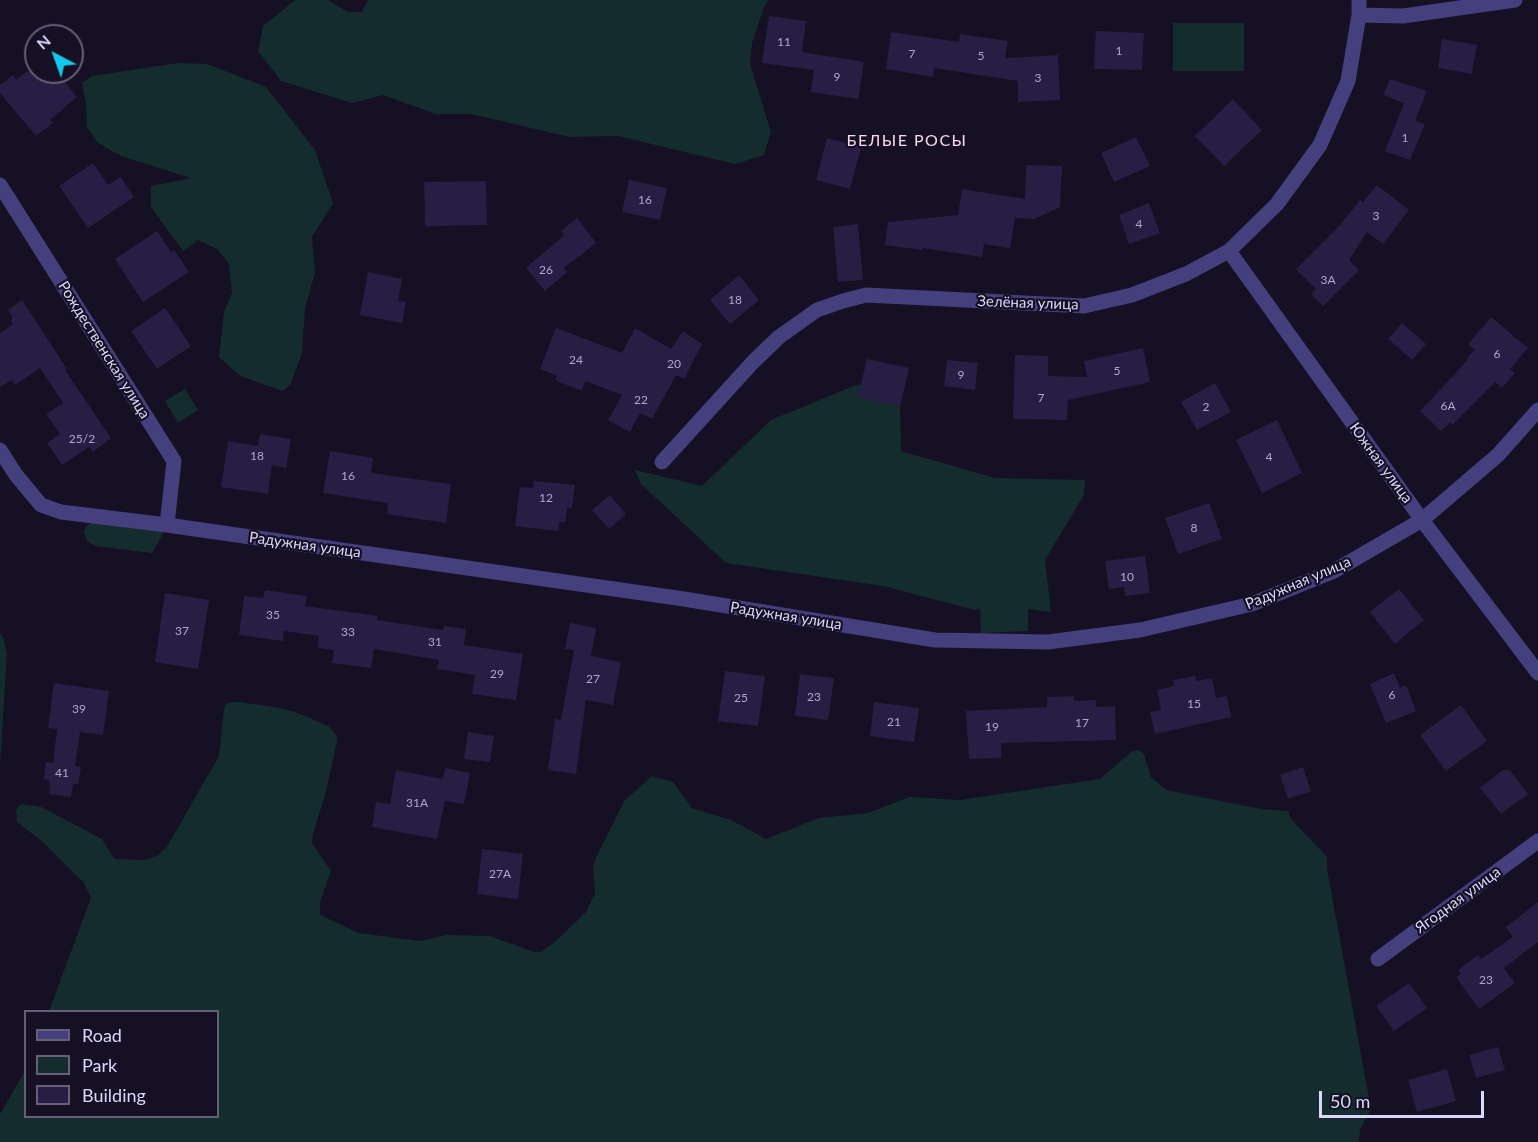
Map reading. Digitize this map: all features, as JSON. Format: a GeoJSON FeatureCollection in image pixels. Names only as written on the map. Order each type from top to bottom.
{"type":"FeatureCollection","features":[{"type":"Feature","properties":{"kind":"street"},"geometry":{"type":"LineString","coordinates":[[1359,8],[1403,16],[1515,0]]}},
{"type":"Feature","properties":{"kind":"street","name":"Зелёная улица"},"geometry":{"type":"LineString","coordinates":[[662,462],[753,362],[779,337],[817,310],[866,296],[1084,306],[1132,296],[1186,274],[1229,251],[1277,204],[1320,145],[1347,81],[1359,8]]}},
{"type":"Feature","properties":{"kind":"street","name":"Рождественская улица"},"geometry":{"type":"LineString","coordinates":[[0,185],[174,461],[167,525]]}},
{"type":"Feature","properties":{"kind":"street","name":"Южная улица"},"geometry":{"type":"LineString","coordinates":[[1229,251],[1422,520],[1538,673]]}},
{"type":"Feature","properties":{"kind":"street","name":"Радужная улица"},"geometry":{"type":"LineString","coordinates":[[0,450],[16,475],[41,505],[61,512],[672,597],[935,640],[1048,642],[1140,630],[1252,604],[1334,571],[1422,520],[1498,455],[1538,410]]}},
{"type":"Feature","properties":{"kind":"street","name":"Ягодная улица"},"geometry":{"type":"LineString","coordinates":[[1378,959],[1538,841]]}},
{"type":"Feature","properties":{"kind":"green space"},"geometry":{"type":"Polygon","coordinates":[[[295,0],[328,0],[348,12],[362,12],[368,0],[768,0],[752,43],[750,64],[771,132],[764,155],[735,164],[618,136],[570,137],[471,114],[436,114],[383,95],[352,103],[281,81],[258,51],[263,26],[295,0]]]}},
{"type":"Feature","properties":{"kind":"green space"},"geometry":{"type":"Polygon","coordinates":[[[1173,23],[1244,23],[1244,71],[1173,71],[1173,23]]]}},
{"type":"Feature","properties":{"kind":"green space"},"geometry":{"type":"Polygon","coordinates":[[[178,63],[207,64],[266,87],[315,150],[333,203],[312,237],[315,273],[305,308],[302,353],[290,385],[283,391],[240,376],[219,357],[224,312],[232,293],[229,264],[217,249],[198,240],[183,251],[151,207],[151,186],[191,178],[121,156],[98,143],[87,127],[82,84],[92,76],[178,63]]]}},
{"type":"Feature","properties":{"kind":"green space"},"geometry":{"type":"Polygon","coordinates":[[[859,384],[900,403],[901,451],[995,478],[1085,480],[1084,495],[1045,560],[1051,612],[1028,609],[1028,631],[981,633],[980,609],[975,610],[883,586],[726,563],[641,484],[635,470],[702,486],[771,420],[859,384]]]}},
{"type":"Feature","properties":{"kind":"green space"},"geometry":{"type":"Polygon","coordinates":[[[185,389],[198,410],[178,423],[165,401],[185,389]]]}},
{"type":"Feature","properties":{"kind":"green space"},"geometry":{"type":"Polygon","coordinates":[[[92,522],[165,530],[152,553],[95,546],[87,541],[84,532],[92,522]]]}},
{"type":"Feature","properties":{"kind":"green space"},"geometry":{"type":"Polygon","coordinates":[[[0,634],[7,653],[0,765],[0,634]]]}},
{"type":"Feature","properties":{"kind":"green space"},"geometry":{"type":"Polygon","coordinates":[[[238,702],[295,712],[328,726],[336,734],[337,741],[326,792],[312,843],[331,871],[320,902],[320,915],[359,933],[420,941],[447,935],[490,936],[534,952],[541,952],[556,941],[586,912],[595,893],[593,866],[598,853],[625,800],[652,776],[673,782],[692,808],[731,820],[766,839],[819,818],[868,813],[909,797],[960,800],[1100,779],[1132,751],[1139,750],[1144,754],[1151,777],[1166,790],[1261,809],[1288,811],[1292,820],[1327,857],[1327,869],[1371,1109],[1360,1130],[1359,1142],[0,1142],[0,1114],[24,1073],[24,1118],[219,1118],[219,1010],[49,1010],[91,898],[84,883],[44,843],[17,822],[16,810],[21,804],[41,807],[102,839],[116,859],[145,860],[157,856],[167,847],[219,756],[224,709],[227,703],[238,702]]]}},
{"type":"Feature","properties":{"kind":"building"},"geometry":{"type":"Polygon","coordinates":[[[769,16],[806,21],[802,52],[864,62],[858,99],[811,92],[814,70],[762,63],[769,16]]]}},
{"type":"Feature","properties":{"kind":"building"},"geometry":{"type":"Polygon","coordinates":[[[1096,31],[1144,33],[1142,70],[1094,69],[1096,31]]]}},
{"type":"Feature","properties":{"kind":"building"},"geometry":{"type":"Polygon","coordinates":[[[891,32],[959,42],[960,34],[1008,41],[1005,58],[1058,55],[1060,100],[1018,102],[1018,81],[934,68],[933,77],[886,69],[891,32]]]}},
{"type":"Feature","properties":{"kind":"building"},"geometry":{"type":"Polygon","coordinates":[[[1442,39],[1477,45],[1472,74],[1438,68],[1442,39]]]}},
{"type":"Feature","properties":{"kind":"building"},"geometry":{"type":"Polygon","coordinates":[[[24,74],[24,84],[67,84],[77,97],[50,120],[53,123],[36,136],[0,93],[0,85],[13,75],[16,80],[24,74]]]}},
{"type":"Feature","properties":{"kind":"building"},"geometry":{"type":"Polygon","coordinates":[[[1390,79],[1427,91],[1415,121],[1425,124],[1410,160],[1385,151],[1404,103],[1383,95],[1390,79]]]}},
{"type":"Feature","properties":{"kind":"building"},"geometry":{"type":"Polygon","coordinates":[[[1233,99],[1262,130],[1224,166],[1195,136],[1233,99]]]}},
{"type":"Feature","properties":{"kind":"building"},"geometry":{"type":"Polygon","coordinates":[[[1136,137],[1150,166],[1114,182],[1101,153],[1136,137]]]}},
{"type":"Feature","properties":{"kind":"building"},"geometry":{"type":"Polygon","coordinates":[[[827,138],[861,147],[850,189],[816,180],[827,138]]]}},
{"type":"Feature","properties":{"kind":"building"},"geometry":{"type":"Polygon","coordinates":[[[93,163],[108,185],[121,177],[134,197],[88,228],[59,186],[93,163]]]}},
{"type":"Feature","properties":{"kind":"building"},"geometry":{"type":"Polygon","coordinates":[[[1026,165],[1062,166],[1060,207],[1034,219],[1015,218],[1010,248],[984,244],[982,257],[885,245],[888,222],[958,215],[962,189],[1025,199],[1026,165]]]}},
{"type":"Feature","properties":{"kind":"building"},"geometry":{"type":"Polygon","coordinates":[[[629,180],[667,188],[660,220],[622,212],[629,180]]]}},
{"type":"Feature","properties":{"kind":"building"},"geometry":{"type":"Polygon","coordinates":[[[486,181],[487,225],[425,226],[424,182],[486,181]]]}},
{"type":"Feature","properties":{"kind":"building"},"geometry":{"type":"Polygon","coordinates":[[[1377,185],[1409,210],[1383,244],[1367,232],[1349,260],[1359,270],[1323,306],[1311,294],[1316,289],[1296,269],[1340,225],[1360,200],[1363,202],[1377,185]]]}},
{"type":"Feature","properties":{"kind":"building"},"geometry":{"type":"Polygon","coordinates":[[[1149,203],[1160,233],[1129,244],[1119,215],[1149,203]]]}},
{"type":"Feature","properties":{"kind":"building"},"geometry":{"type":"Polygon","coordinates":[[[577,218],[596,243],[564,268],[567,272],[545,291],[526,268],[564,235],[561,231],[577,218]]]}},
{"type":"Feature","properties":{"kind":"building"},"geometry":{"type":"Polygon","coordinates":[[[858,224],[863,280],[838,282],[833,227],[858,224]]]}},
{"type":"Feature","properties":{"kind":"building"},"geometry":{"type":"Polygon","coordinates":[[[157,231],[171,252],[174,250],[189,272],[143,302],[115,259],[157,231]]]}},
{"type":"Feature","properties":{"kind":"building"},"geometry":{"type":"Polygon","coordinates":[[[368,272],[402,279],[398,301],[406,302],[402,323],[360,315],[368,272]]]}},
{"type":"Feature","properties":{"kind":"building"},"geometry":{"type":"Polygon","coordinates":[[[739,275],[759,300],[730,324],[710,300],[739,275]]]}},
{"type":"Feature","properties":{"kind":"building"},"geometry":{"type":"Polygon","coordinates":[[[22,300],[67,369],[65,370],[111,438],[93,452],[89,447],[62,465],[47,443],[60,434],[46,414],[63,403],[40,368],[15,385],[12,380],[0,387],[0,333],[13,324],[11,320],[13,318],[8,310],[22,300]]]}},
{"type":"Feature","properties":{"kind":"building"},"geometry":{"type":"Polygon","coordinates":[[[165,308],[191,346],[157,369],[131,331],[165,308]]]}},
{"type":"Feature","properties":{"kind":"building"},"geometry":{"type":"Polygon","coordinates":[[[1491,317],[1528,348],[1510,369],[1515,373],[1502,388],[1495,382],[1452,425],[1450,422],[1441,431],[1420,411],[1468,360],[1467,358],[1475,350],[1468,344],[1491,317]]]}},
{"type":"Feature","properties":{"kind":"building"},"geometry":{"type":"Polygon","coordinates":[[[1402,323],[1426,344],[1412,360],[1388,339],[1402,323]]]}},
{"type":"Feature","properties":{"kind":"building"},"geometry":{"type":"Polygon","coordinates":[[[556,328],[622,353],[635,328],[671,349],[683,331],[702,344],[684,379],[676,375],[652,419],[640,413],[630,432],[608,420],[622,395],[585,381],[582,391],[555,380],[557,376],[540,369],[556,328]]]}},
{"type":"Feature","properties":{"kind":"building"},"geometry":{"type":"Polygon","coordinates":[[[1143,348],[1150,382],[1068,400],[1067,420],[1013,419],[1015,355],[1048,356],[1048,376],[1087,377],[1084,361],[1143,348]]]}},
{"type":"Feature","properties":{"kind":"building"},"geometry":{"type":"Polygon","coordinates":[[[867,359],[909,368],[900,407],[858,397],[867,359]]]}},
{"type":"Feature","properties":{"kind":"building"},"geometry":{"type":"Polygon","coordinates":[[[947,360],[978,363],[975,390],[944,386],[947,360]]]}},
{"type":"Feature","properties":{"kind":"building"},"geometry":{"type":"Polygon","coordinates":[[[1215,383],[1231,412],[1197,430],[1181,402],[1215,383]]]}},
{"type":"Feature","properties":{"kind":"building"},"geometry":{"type":"Polygon","coordinates":[[[1277,420],[1302,473],[1262,493],[1236,440],[1277,420]]]}},
{"type":"Feature","properties":{"kind":"building"},"geometry":{"type":"Polygon","coordinates":[[[260,434],[291,439],[286,468],[272,465],[268,494],[221,487],[228,441],[258,446],[260,434]]]}},
{"type":"Feature","properties":{"kind":"building"},"geometry":{"type":"Polygon","coordinates":[[[330,451],[373,458],[371,473],[451,484],[446,523],[387,514],[388,503],[323,493],[330,451]]]}},
{"type":"Feature","properties":{"kind":"building"},"geometry":{"type":"Polygon","coordinates":[[[534,481],[575,485],[572,508],[567,508],[565,522],[559,522],[558,531],[515,526],[520,487],[533,488],[534,481]]]}},
{"type":"Feature","properties":{"kind":"building"},"geometry":{"type":"Polygon","coordinates":[[[610,495],[626,514],[609,529],[592,510],[610,495]]]}},
{"type":"Feature","properties":{"kind":"building"},"geometry":{"type":"Polygon","coordinates":[[[1209,503],[1222,539],[1178,554],[1165,518],[1209,503]]]}},
{"type":"Feature","properties":{"kind":"building"},"geometry":{"type":"Polygon","coordinates":[[[1145,556],[1150,593],[1125,596],[1124,587],[1109,589],[1105,561],[1145,556]]]}},
{"type":"Feature","properties":{"kind":"building"},"geometry":{"type":"Polygon","coordinates":[[[1399,589],[1424,620],[1395,644],[1370,612],[1399,589]]]}},
{"type":"Feature","properties":{"kind":"building"},"geometry":{"type":"Polygon","coordinates":[[[265,590],[307,596],[305,606],[378,616],[377,620],[443,630],[444,626],[466,629],[464,645],[523,654],[516,700],[472,694],[475,675],[437,669],[439,660],[374,649],[371,668],[332,663],[334,650],[318,648],[319,636],[284,631],[283,641],[239,635],[244,596],[263,598],[265,590]]]}},
{"type":"Feature","properties":{"kind":"building"},"geometry":{"type":"Polygon","coordinates":[[[165,593],[209,600],[198,669],[155,662],[165,593]]]}},
{"type":"Feature","properties":{"kind":"building"},"geometry":{"type":"Polygon","coordinates":[[[570,623],[596,628],[591,656],[621,662],[613,705],[586,700],[576,774],[548,770],[555,719],[561,720],[574,650],[565,649],[570,623]]]}},
{"type":"Feature","properties":{"kind":"building"},"geometry":{"type":"Polygon","coordinates":[[[725,671],[765,676],[758,726],[718,721],[725,671]]]}},
{"type":"Feature","properties":{"kind":"building"},"geometry":{"type":"Polygon","coordinates":[[[1394,673],[1400,688],[1406,685],[1416,711],[1386,723],[1370,684],[1394,673]]]}},
{"type":"Feature","properties":{"kind":"building"},"geometry":{"type":"Polygon","coordinates":[[[800,674],[834,678],[828,720],[795,716],[800,674]]]}},
{"type":"Feature","properties":{"kind":"building"},"geometry":{"type":"Polygon","coordinates":[[[1195,676],[1196,681],[1212,678],[1216,698],[1227,696],[1231,717],[1155,734],[1150,712],[1161,710],[1157,690],[1174,686],[1173,680],[1195,676]]]}},
{"type":"Feature","properties":{"kind":"building"},"geometry":{"type":"Polygon","coordinates":[[[54,683],[109,691],[103,735],[80,732],[75,766],[81,767],[78,784],[73,784],[71,797],[49,794],[50,780],[44,779],[46,762],[53,763],[57,729],[48,728],[54,683]]]}},
{"type":"Feature","properties":{"kind":"building"},"geometry":{"type":"Polygon","coordinates":[[[1074,696],[1074,701],[1096,700],[1096,707],[1115,706],[1116,740],[1001,743],[1001,758],[969,759],[966,711],[1047,707],[1047,697],[1074,696]]]}},
{"type":"Feature","properties":{"kind":"building"},"geometry":{"type":"Polygon","coordinates":[[[874,702],[919,708],[914,742],[870,736],[874,702]]]}},
{"type":"Feature","properties":{"kind":"building"},"geometry":{"type":"Polygon","coordinates":[[[1461,705],[1487,741],[1446,771],[1420,735],[1461,705]]]}},
{"type":"Feature","properties":{"kind":"building"},"geometry":{"type":"Polygon","coordinates":[[[468,732],[494,736],[490,762],[464,759],[468,732]]]}},
{"type":"Feature","properties":{"kind":"building"},"geometry":{"type":"Polygon","coordinates":[[[1303,767],[1311,791],[1288,799],[1280,775],[1303,767]]]}},
{"type":"Feature","properties":{"kind":"building"},"geometry":{"type":"Polygon","coordinates":[[[445,768],[470,773],[464,804],[445,801],[437,839],[372,827],[376,802],[390,804],[396,770],[443,779],[445,768]]]}},
{"type":"Feature","properties":{"kind":"building"},"geometry":{"type":"Polygon","coordinates":[[[1503,770],[1510,770],[1528,794],[1501,814],[1480,788],[1503,770]]]}},
{"type":"Feature","properties":{"kind":"building"},"geometry":{"type":"Polygon","coordinates":[[[482,849],[523,854],[518,899],[477,894],[482,849]]]}},
{"type":"Feature","properties":{"kind":"building"},"geometry":{"type":"Polygon","coordinates":[[[1538,902],[1538,942],[1504,968],[1515,983],[1479,1009],[1456,977],[1461,974],[1458,970],[1478,955],[1481,959],[1513,937],[1506,927],[1538,902]]]}},
{"type":"Feature","properties":{"kind":"building"},"geometry":{"type":"Polygon","coordinates":[[[1409,983],[1427,1008],[1394,1031],[1376,1006],[1409,983]]]}},
{"type":"Feature","properties":{"kind":"building"},"geometry":{"type":"Polygon","coordinates":[[[1498,1047],[1505,1070],[1476,1078],[1469,1055],[1498,1047]]]}},
{"type":"Feature","properties":{"kind":"building"},"geometry":{"type":"Polygon","coordinates":[[[1447,1069],[1456,1101],[1417,1112],[1408,1080],[1447,1069]]]}},
{"type":"Feature","properties":{"kind":"district","name":"БЕЛЫЕ РОСЫ"},"geometry":{"type":"Point","coordinates":[907,141]}}]}
